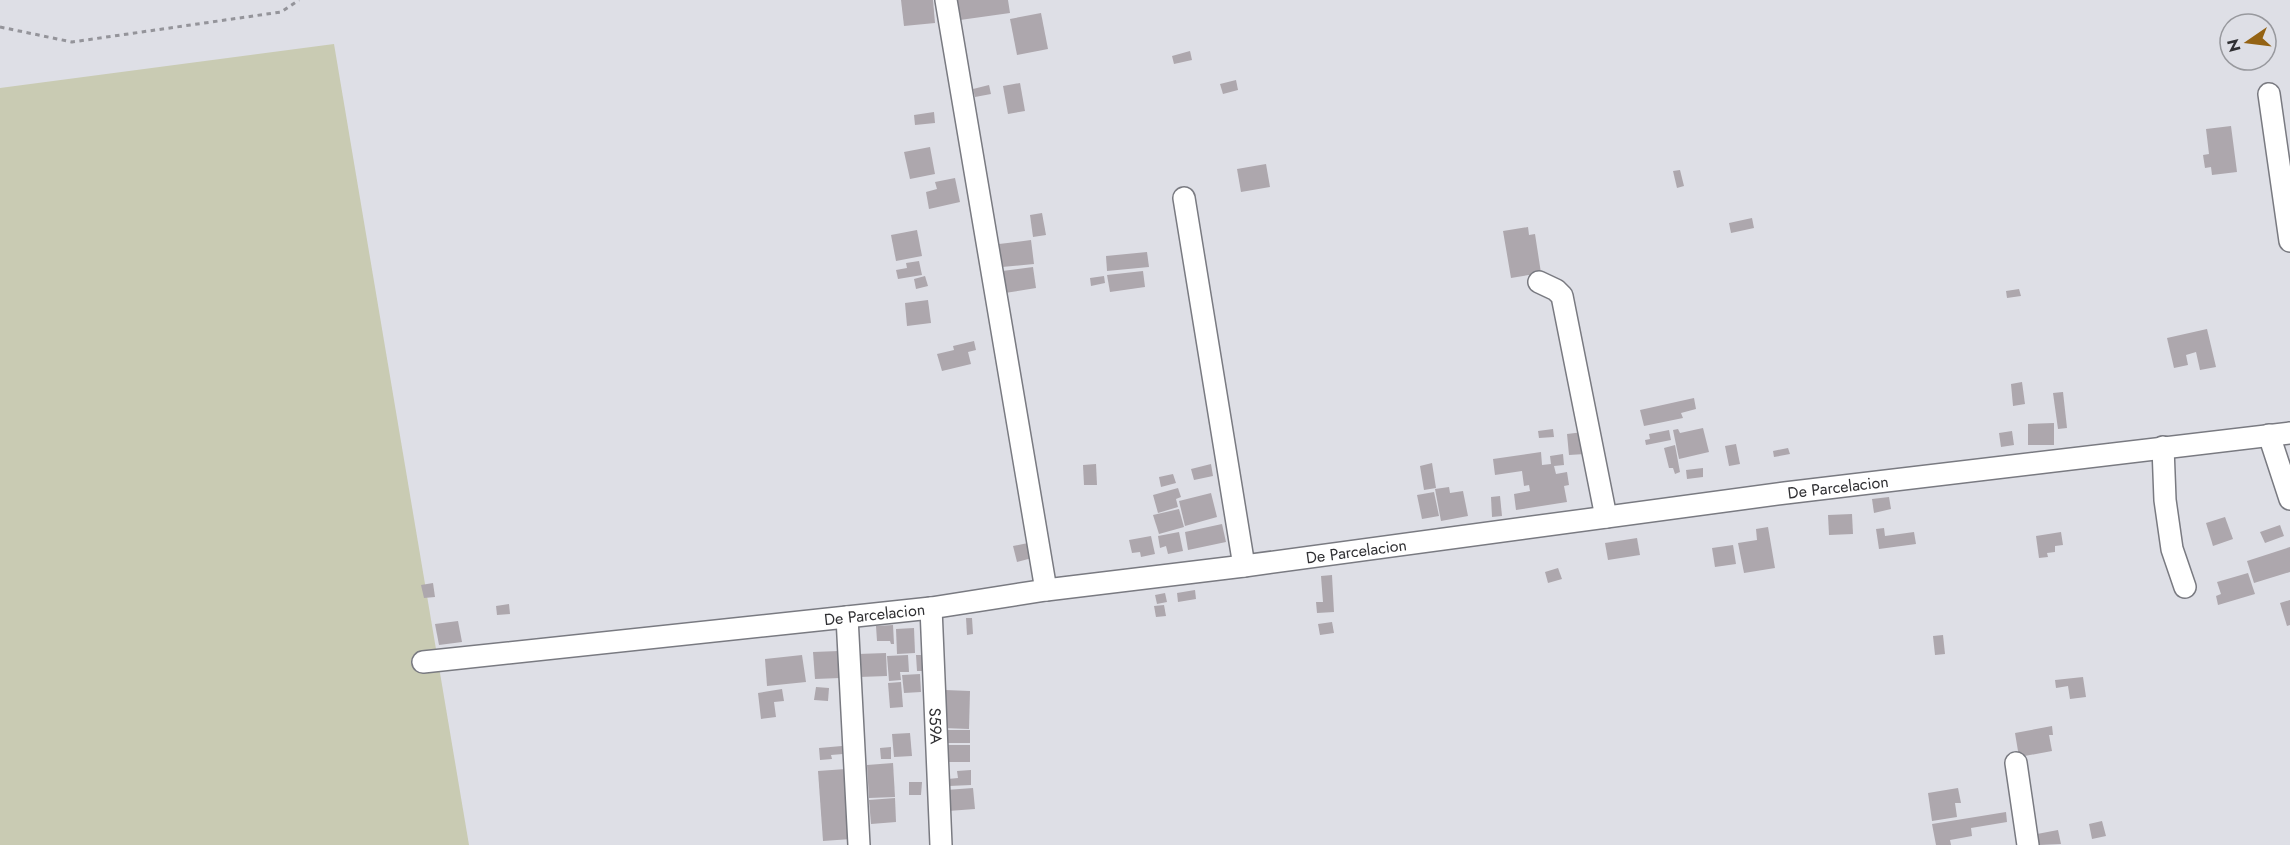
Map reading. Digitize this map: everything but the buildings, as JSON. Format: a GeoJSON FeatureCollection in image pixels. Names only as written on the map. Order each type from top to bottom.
{"type":"FeatureCollection","features":[{"type":"Feature","properties":{"kind":"street"},"geometry":{"type":"LineString","coordinates":[[946,0],[1046,590]]}},
{"type":"Feature","properties":{"kind":"street"},"geometry":{"type":"LineString","coordinates":[[2269,94],[2290,241]]}},
{"type":"Feature","properties":{"kind":"street"},"geometry":{"type":"LineString","coordinates":[[1184,198],[1244,566]]}},
{"type":"Feature","properties":{"kind":"street"},"geometry":{"type":"LineString","coordinates":[[1539,282],[1556,290],[1562,296],[1606,517]]}},
{"type":"Feature","properties":{"kind":"street","name":"De Parcelacion"},"geometry":{"type":"LineString","coordinates":[[423,662],[931,608],[1046,590],[1606,517],[2290,433]]}},
{"type":"Feature","properties":{"kind":"street"},"geometry":{"type":"LineString","coordinates":[[2269,435],[2290,499]]}},
{"type":"Feature","properties":{"kind":"street"},"geometry":{"type":"LineString","coordinates":[[2163,447],[2165,500],[2172,549],[2185,587]]}},
{"type":"Feature","properties":{"kind":"street","name":"S59A"},"geometry":{"type":"LineString","coordinates":[[931,608],[941,845]]}},
{"type":"Feature","properties":{"kind":"street"},"geometry":{"type":"LineString","coordinates":[[847,617],[859,845]]}},
{"type":"Feature","properties":{"kind":"street"},"geometry":{"type":"LineString","coordinates":[[2016,763],[2028,845]]}},
{"type":"Feature","properties":{"kind":"path"},"geometry":{"type":"LineString","coordinates":[[0,27],[72,42],[281,12],[299,0]]}},
{"type":"Feature","properties":{"kind":"green space"},"geometry":{"type":"Polygon","coordinates":[[[334,44],[469,845],[0,845],[0,88],[334,44]]]}}]}
